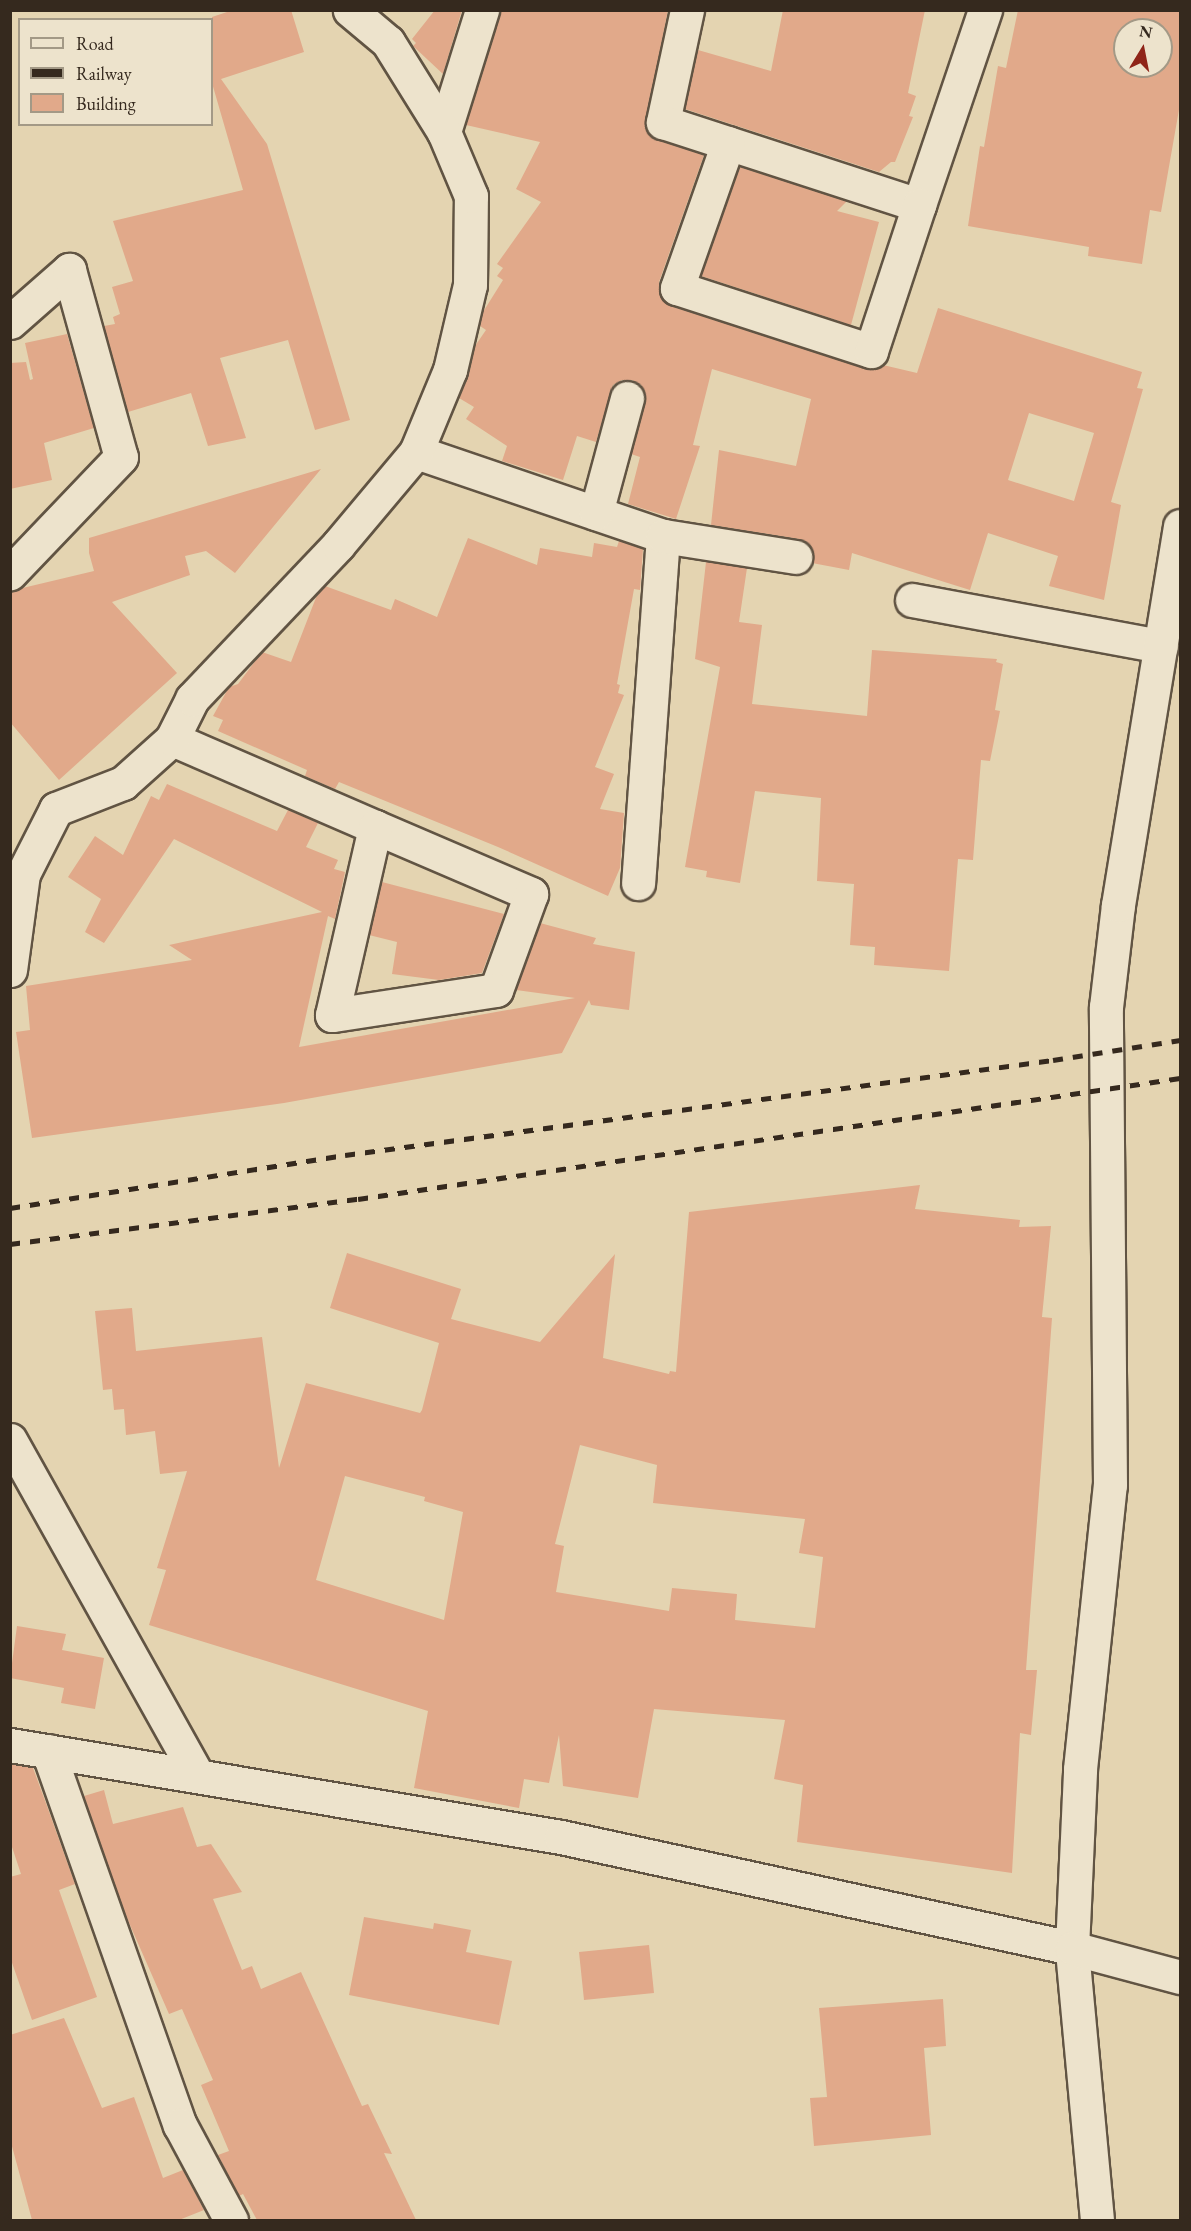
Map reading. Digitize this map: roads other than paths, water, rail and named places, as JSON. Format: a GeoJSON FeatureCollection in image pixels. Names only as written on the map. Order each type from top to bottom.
{"type":"FeatureCollection","features":[{"type":"Feature","properties":{"kind":"street"},"geometry":{"type":"LineString","coordinates":[[10,970],[23,874],[56,809],[123,783],[172,740],[192,699],[338,545],[416,452],[450,370],[470,285],[471,196],[444,132],[388,42],[350,10]]}},
{"type":"Feature","properties":{"kind":"street"},"geometry":{"type":"LineString","coordinates":[[444,132],[482,10]]}},
{"type":"Feature","properties":{"kind":"street"},"geometry":{"type":"LineString","coordinates":[[687,10],[663,122],[919,205]]}},
{"type":"Feature","properties":{"kind":"street"},"geometry":{"type":"LineString","coordinates":[[728,143],[677,288],[871,351],[985,10]]}},
{"type":"Feature","properties":{"kind":"street"},"geometry":{"type":"LineString","coordinates":[[10,322],[69,270],[122,457],[10,573]]}},
{"type":"Feature","properties":{"kind":"street"},"geometry":{"type":"LineString","coordinates":[[596,513],[627,398]]}},
{"type":"Feature","properties":{"kind":"street"},"geometry":{"type":"LineString","coordinates":[[416,452],[663,536],[795,557]]}},
{"type":"Feature","properties":{"kind":"street"},"geometry":{"type":"LineString","coordinates":[[1098,2220],[1072,1948],[1080,1770],[1110,1485],[1106,1007],[1118,905],[1180,526]]}},
{"type":"Feature","properties":{"kind":"street"},"geometry":{"type":"LineString","coordinates":[[638,883],[663,536]]}},
{"type":"Feature","properties":{"kind":"street"},"geometry":{"type":"LineString","coordinates":[[912,600],[1161,646]]}},
{"type":"Feature","properties":{"kind":"street"},"geometry":{"type":"LineString","coordinates":[[172,740],[375,827],[531,894],[496,990],[332,1015],[375,827]]}},
{"type":"Feature","properties":{"kind":"street"},"geometry":{"type":"LineString","coordinates":[[10,1440],[197,1775]]}},
{"type":"Feature","properties":{"kind":"street"},"geometry":{"type":"LineString","coordinates":[[10,1744],[561,1837],[1072,1948],[1180,1977]]}},
{"type":"Feature","properties":{"kind":"street"},"geometry":{"type":"LineString","coordinates":[[48,1750],[180,2125],[231,2220]]}},
{"type":"Feature","properties":{"kind":"railway"},"geometry":{"type":"LineString","coordinates":[[10,1208],[345,1155],[1053,1060],[1180,1040]]}},
{"type":"Feature","properties":{"kind":"railway"},"geometry":{"type":"LineString","coordinates":[[10,1244],[358,1199],[1180,1078]]}}]}
